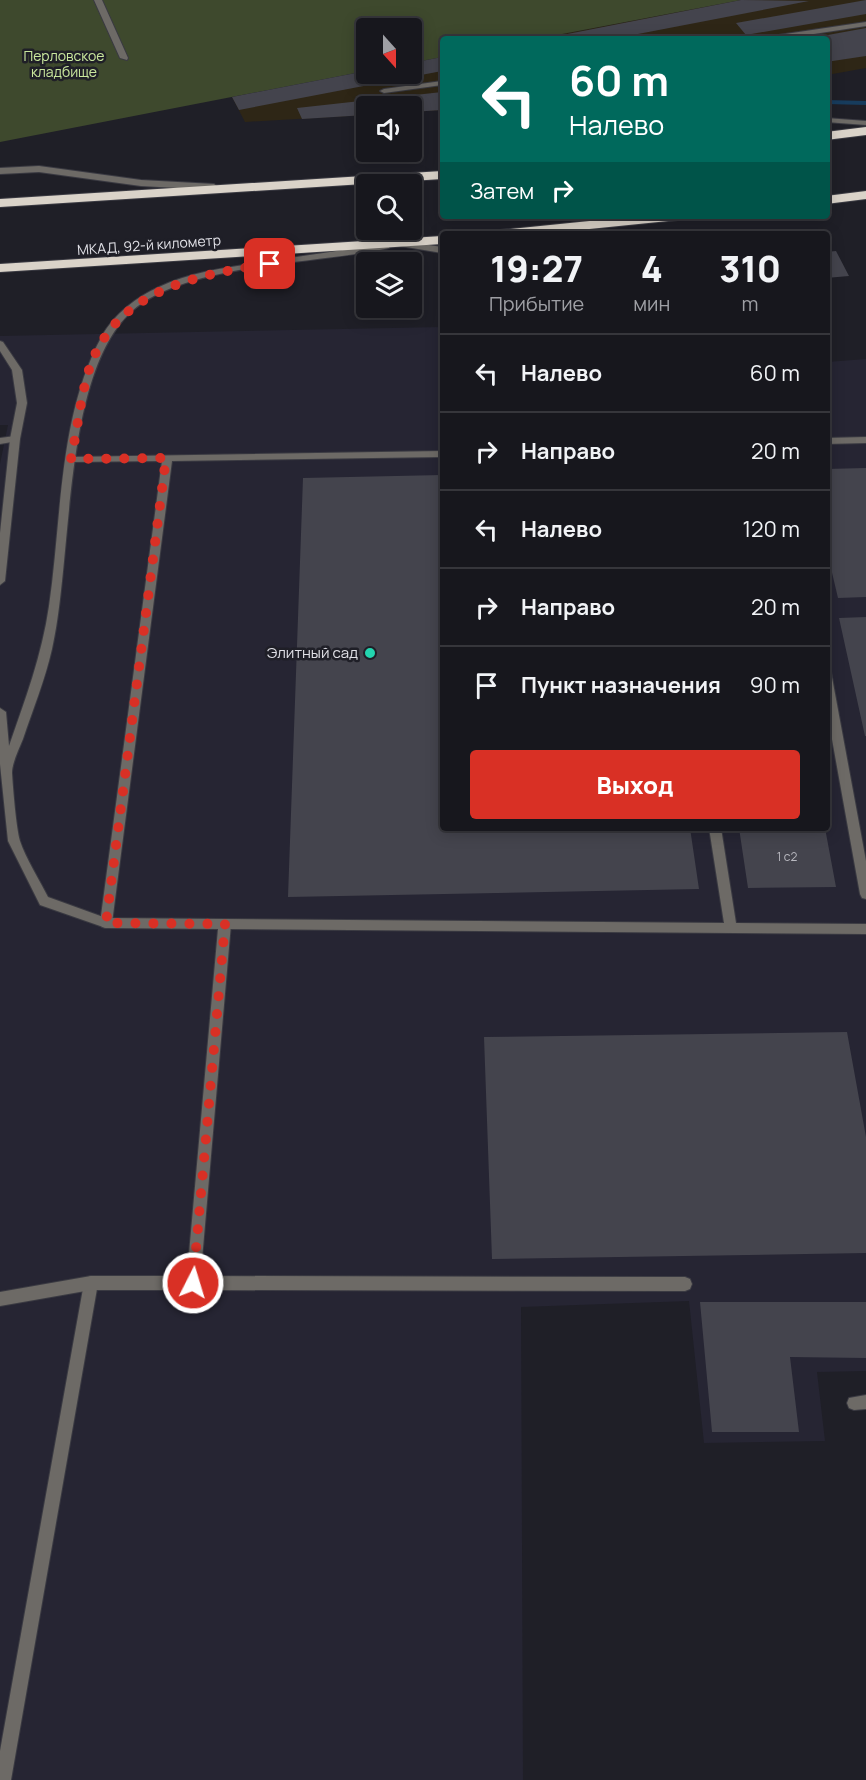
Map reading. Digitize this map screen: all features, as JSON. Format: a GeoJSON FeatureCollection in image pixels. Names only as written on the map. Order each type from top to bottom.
{"type":"FeatureCollection","features":[{"type":"Feature","properties":{"kind":"highway"},"geometry":{"type":"LineString","coordinates":[[830,136],[866,131]]}},
{"type":"Feature","properties":{"kind":"highway"},"geometry":{"type":"LineString","coordinates":[[0,203],[249,189],[440,175]]}},
{"type":"Feature","properties":{"kind":"highway"},"geometry":{"type":"LineString","coordinates":[[830,200],[866,195]]}},
{"type":"Feature","properties":{"kind":"highway"},"geometry":{"type":"LineString","coordinates":[[530,231],[648,219]]}},
{"type":"Feature","properties":{"kind":"highway","name":"МКАД, 92-й километр"},"geometry":{"type":"LineString","coordinates":[[0,268],[440,240]]}},
{"type":"Feature","properties":{"kind":"street"},"geometry":{"type":"LineString","coordinates":[[98,0],[124,58]]}},
{"type":"Feature","properties":{"kind":"street"},"geometry":{"type":"LineString","coordinates":[[785,36],[866,24]]}},
{"type":"Feature","properties":{"kind":"street"},"geometry":{"type":"LineString","coordinates":[[384,91],[440,83]]}},
{"type":"Feature","properties":{"kind":"street"},"geometry":{"type":"LineString","coordinates":[[830,120],[866,123]]}},
{"type":"Feature","properties":{"kind":"street"},"geometry":{"type":"LineString","coordinates":[[0,171],[39,169],[141,183],[249,189]]}},
{"type":"Feature","properties":{"kind":"street"},"geometry":{"type":"LineString","coordinates":[[5,774],[48,642],[71,459],[88,372],[104,339],[128,309],[170,286],[225,270],[402,244],[440,250]]}},
{"type":"Feature","properties":{"kind":"street"},"geometry":{"type":"LineString","coordinates":[[0,344],[17,370],[22,403],[15,439],[0,580]]}},
{"type":"Feature","properties":{"kind":"street"},"geometry":{"type":"LineString","coordinates":[[0,441],[15,439]]}},
{"type":"Feature","properties":{"kind":"street"},"geometry":{"type":"LineString","coordinates":[[830,441],[866,440]]}},
{"type":"Feature","properties":{"kind":"street"},"geometry":{"type":"LineString","coordinates":[[71,459],[440,454]]}},
{"type":"Feature","properties":{"kind":"street"},"geometry":{"type":"LineString","coordinates":[[106,923],[166,458]]}},
{"type":"Feature","properties":{"kind":"street"},"geometry":{"type":"LineString","coordinates":[[830,694],[866,894]]}},
{"type":"Feature","properties":{"kind":"street"},"geometry":{"type":"LineString","coordinates":[[0,712],[14,842],[44,900],[106,923],[866,929]]}},
{"type":"Feature","properties":{"kind":"street"},"geometry":{"type":"LineString","coordinates":[[716,831],[731,929]]}},
{"type":"Feature","properties":{"kind":"street"},"geometry":{"type":"LineString","coordinates":[[193,1283],[225,924]]}},
{"type":"Feature","properties":{"kind":"street"},"geometry":{"type":"LineString","coordinates":[[3,1780],[92,1283]]}},
{"type":"Feature","properties":{"kind":"street"},"geometry":{"type":"LineString","coordinates":[[0,1299],[92,1283],[685,1284]]}},
{"type":"Feature","properties":{"kind":"shaded area"},"geometry":{"type":"Polygon","coordinates":[[[741,0],[866,0],[866,68],[830,74],[830,36],[552,36],[741,0]]]}},
{"type":"Feature","properties":{"kind":"shaded area"},"geometry":{"type":"Polygon","coordinates":[[[440,57],[440,110],[422,111],[422,96],[356,96],[356,116],[245,122],[232,97],[356,76],[356,84],[422,84],[422,61],[440,57]]]}},
{"type":"Feature","properties":{"kind":"shaded area"},"geometry":{"type":"Polygon","coordinates":[[[440,327],[440,831],[830,831],[830,362],[866,359],[866,1371],[817,1372],[825,1441],[704,1443],[689,1301],[521,1307],[523,1780],[0,1780],[0,464],[8,425],[0,425],[0,336],[440,327]]]}},
{"type":"Feature","properties":{"kind":"green space","name":"Перловское кладбище"},"geometry":{"type":"Polygon","coordinates":[[[0,0],[741,0],[552,36],[440,36],[440,57],[422,61],[422,18],[356,18],[356,73],[0,142],[0,0]]]}},
{"type":"Feature","properties":{"kind":"building"},"geometry":{"type":"Polygon","coordinates":[[[741,0],[809,1],[628,36],[557,36],[741,0]]]}},
{"type":"Feature","properties":{"kind":"building"},"geometry":{"type":"Polygon","coordinates":[[[866,0],[866,14],[746,35],[736,23],[866,0]]]}},
{"type":"Feature","properties":{"kind":"building"},"geometry":{"type":"Polygon","coordinates":[[[866,28],[866,56],[830,61],[830,36],[822,36],[866,28]]]}},
{"type":"Feature","properties":{"kind":"building"},"geometry":{"type":"Polygon","coordinates":[[[440,57],[440,71],[422,75],[422,61],[440,57]]]}},
{"type":"Feature","properties":{"kind":"building"},"geometry":{"type":"Polygon","coordinates":[[[356,73],[356,84],[374,84],[239,110],[232,97],[356,73]]]}},
{"type":"Feature","properties":{"kind":"building"},"geometry":{"type":"Polygon","coordinates":[[[440,92],[440,110],[422,111],[422,96],[406,96],[440,92]]]}},
{"type":"Feature","properties":{"kind":"building"},"geometry":{"type":"Polygon","coordinates":[[[356,101],[356,116],[302,119],[297,108],[356,101]]]}},
{"type":"Feature","properties":{"kind":"building"},"geometry":{"type":"Polygon","coordinates":[[[836,251],[849,276],[830,278],[830,252],[836,251]]]}},
{"type":"Feature","properties":{"kind":"building"},"geometry":{"type":"Polygon","coordinates":[[[866,468],[866,597],[838,598],[830,564],[830,469],[866,468]]]}},
{"type":"Feature","properties":{"kind":"building","name":"Элитный сад"},"geometry":{"type":"Polygon","coordinates":[[[440,475],[440,831],[690,831],[699,889],[288,897],[303,478],[440,475]]]}},
{"type":"Feature","properties":{"kind":"building"},"geometry":{"type":"Polygon","coordinates":[[[866,617],[866,736],[865,736],[839,618],[866,617]]]}},
{"type":"Feature","properties":{"kind":"building"},"geometry":{"type":"Polygon","coordinates":[[[739,831],[826,831],[836,887],[748,888],[739,831]]]}},
{"type":"Feature","properties":{"kind":"building"},"geometry":{"type":"Polygon","coordinates":[[[847,1032],[866,1137],[866,1253],[492,1259],[484,1037],[847,1032]]]}},
{"type":"Feature","properties":{"kind":"building"},"geometry":{"type":"Polygon","coordinates":[[[700,1302],[866,1302],[866,1358],[790,1357],[799,1432],[712,1432],[700,1302]]]}},
{"type":"Feature","properties":{"kind":"waterway"},"geometry":{"type":"LineString","coordinates":[[830,102],[866,103]]}},
{"type":"Feature","properties":{"kind":"place","name":"Элитный сад"},"geometry":{"type":"Point","coordinates":[370,653]}},
{"type":"Feature","properties":{"kind":"route"},"geometry":{"type":"LineString","coordinates":[[193,1283],[225,924],[106,923],[166,458],[71,459],[88,372],[104,339],[128,309],[170,286],[225,270],[270,264]]}}]}
